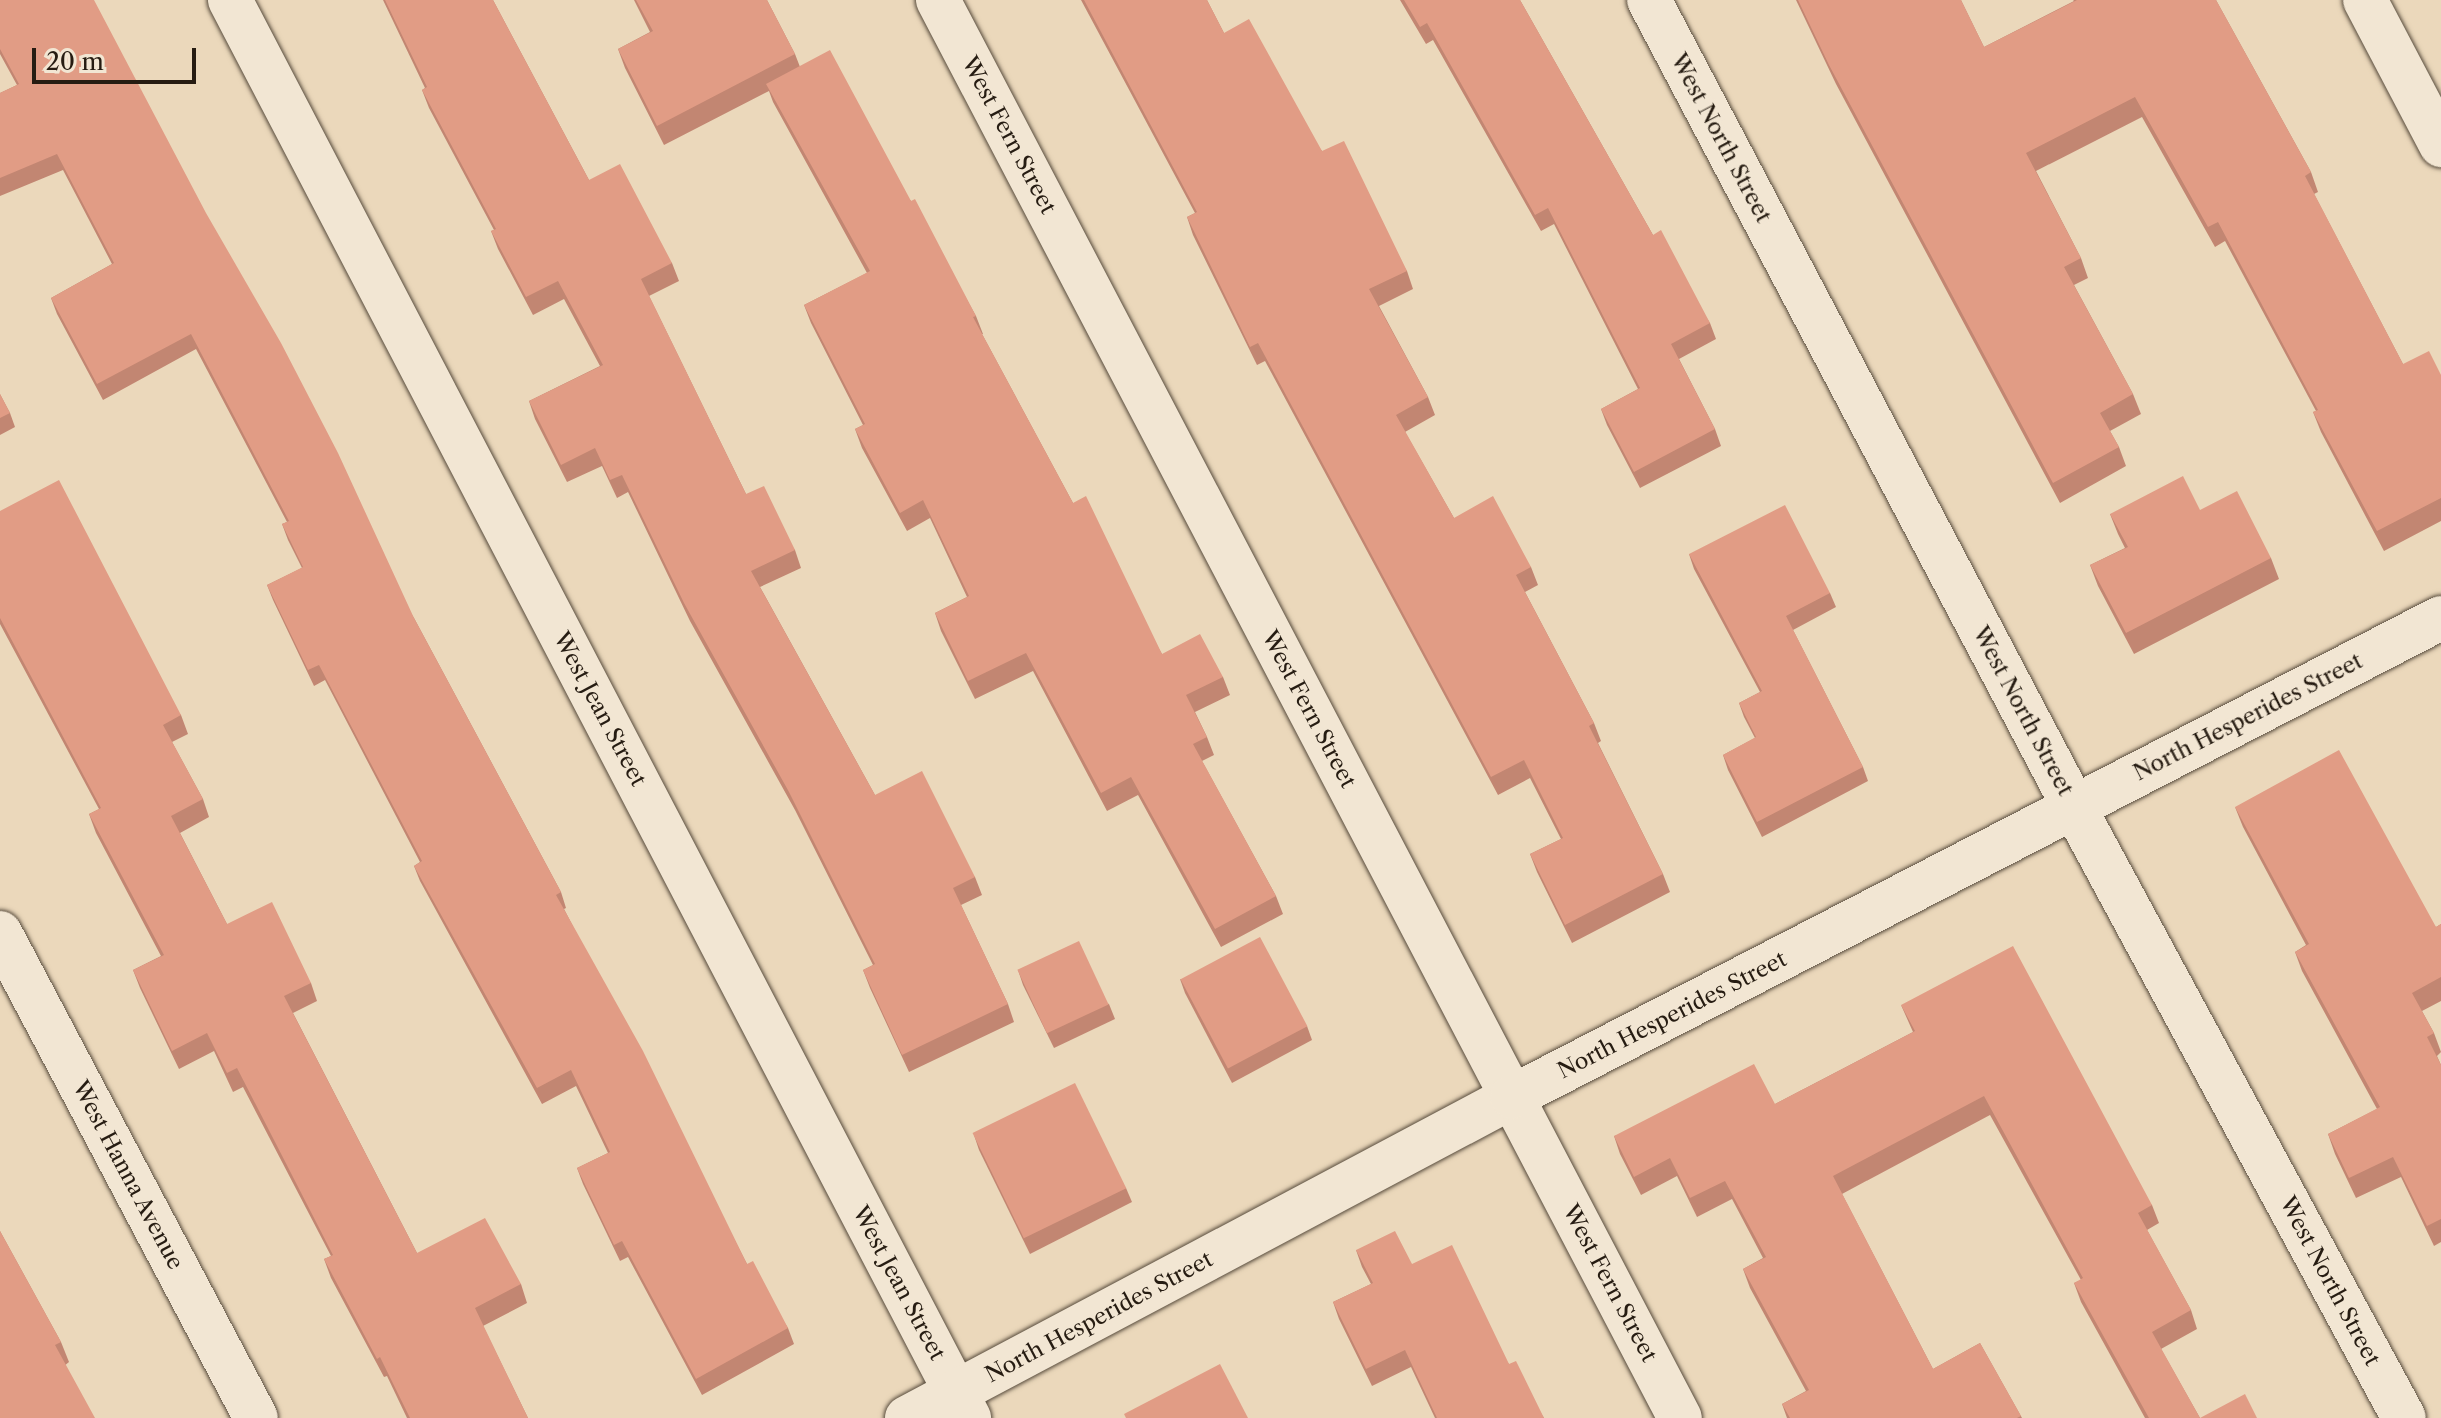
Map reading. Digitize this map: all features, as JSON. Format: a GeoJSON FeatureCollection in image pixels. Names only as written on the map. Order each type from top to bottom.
{"type":"FeatureCollection","features":[{"type":"Feature","properties":{"kind":"street","name":"West Jean Street"},"geometry":{"type":"LineString","coordinates":[[230,0],[963,1405]]}},
{"type":"Feature","properties":{"kind":"street","name":"West Fern Street"},"geometry":{"type":"LineString","coordinates":[[938,0],[1680,1418]]}},
{"type":"Feature","properties":{"kind":"street","name":"West North Street"},"geometry":{"type":"LineString","coordinates":[[1649,0],[2074,807],[2404,1418]]}},
{"type":"Feature","properties":{"kind":"street"},"geometry":{"type":"LineString","coordinates":[[2365,0],[2441,145]]}},
{"type":"Feature","properties":{"kind":"street","name":"North Hesperides Street"},"geometry":{"type":"LineString","coordinates":[[907,1418],[963,1405],[1512,1097],[2441,618]]}},
{"type":"Feature","properties":{"kind":"street","name":"West Hanna Avenue"},"geometry":{"type":"LineString","coordinates":[[0,933],[256,1418]]}},
{"type":"Feature","properties":{"kind":"building"},"geometry":{"type":"Polygon","coordinates":[[[0,0],[94,0],[206,213],[281,343],[338,453],[414,618],[561,892],[556,895],[643,1051],[747,1264],[753,1261],[788,1328],[696,1379],[622,1241],[614,1245],[577,1168],[610,1152],[571,1070],[537,1088],[414,866],[422,861],[319,665],[308,670],[267,585],[303,567],[282,524],[289,521],[191,334],[97,384],[51,298],[114,263],[57,154],[0,178],[0,93],[19,84],[0,49],[0,0]]]}},
{"type":"Feature","properties":{"kind":"building"},"geometry":{"type":"Polygon","coordinates":[[[385,0],[493,0],[589,180],[620,164],[672,263],[641,279],[746,494],[764,486],[795,550],[751,571],[875,795],[922,771],[975,877],[953,888],[1008,1004],[902,1055],[863,970],[875,964],[789,792],[684,603],[622,475],[610,480],[595,448],[561,465],[529,401],[603,365],[558,281],[526,297],[491,231],[496,229],[422,90],[427,87],[385,0]]]}},
{"type":"Feature","properties":{"kind":"building"},"geometry":{"type":"Polygon","coordinates":[[[636,0],[767,0],[795,54],[657,126],[618,49],[653,31],[636,0]]]}},
{"type":"Feature","properties":{"kind":"building"},"geometry":{"type":"Polygon","coordinates":[[[1084,0],[1207,0],[1224,33],[1249,19],[1322,151],[1344,141],[1407,271],[1369,289],[1428,397],[1396,415],[1454,518],[1493,496],[1531,567],[1516,575],[1594,723],[1589,726],[1663,874],[1565,925],[1530,854],[1563,838],[1524,760],[1491,777],[1258,343],[1250,347],[1187,217],[1197,212],[1084,0]]]}},
{"type":"Feature","properties":{"kind":"building"},"geometry":{"type":"Polygon","coordinates":[[[1404,0],[1520,0],[1653,235],[1661,230],[1710,323],[1671,344],[1715,429],[1634,472],[1601,409],[1640,388],[1548,208],[1535,215],[1427,23],[1420,27],[1404,0]]]}},
{"type":"Feature","properties":{"kind":"building"},"geometry":{"type":"Polygon","coordinates":[[[1798,0],[1961,0],[1984,47],[2077,0],[2216,0],[2311,172],[2305,176],[2403,364],[2429,351],[2441,375],[2441,498],[2377,531],[2313,412],[2318,410],[2218,222],[2208,227],[2135,97],[2026,153],[2081,258],[2064,267],[2133,394],[2100,413],[2119,447],[2053,483],[1829,65],[1798,0]]]}},
{"type":"Feature","properties":{"kind":"building"},"geometry":{"type":"Polygon","coordinates":[[[830,50],[911,201],[915,199],[976,316],[973,317],[1073,503],[1086,496],[1162,654],[1200,634],[1223,677],[1186,695],[1207,737],[1193,744],[1276,896],[1215,929],[1131,777],[1101,793],[1026,653],[968,681],[935,613],[969,596],[923,500],[900,513],[855,429],[865,424],[804,305],[870,271],[766,84],[830,50]]]}},
{"type":"Feature","properties":{"kind":"building"},"geometry":{"type":"Polygon","coordinates":[[[0,394],[10,413],[0,418],[0,394]]]}},
{"type":"Feature","properties":{"kind":"building"},"geometry":{"type":"Polygon","coordinates":[[[2183,476],[2200,510],[2237,491],[2271,558],[2126,633],[2090,565],[2128,547],[2110,514],[2183,476]]]}},
{"type":"Feature","properties":{"kind":"building"},"geometry":{"type":"Polygon","coordinates":[[[59,480],[181,715],[163,725],[203,799],[171,816],[227,924],[272,902],[311,983],[284,996],[417,1253],[485,1218],[521,1284],[475,1308],[528,1418],[410,1418],[380,1357],[377,1359],[324,1259],[333,1255],[237,1068],[227,1073],[207,1033],[172,1051],[133,970],[164,955],[89,814],[101,808],[0,618],[0,511],[59,480]]]}},
{"type":"Feature","properties":{"kind":"building"},"geometry":{"type":"Polygon","coordinates":[[[1785,505],[1830,593],[1786,616],[1863,767],[1757,822],[1723,755],[1756,737],[1739,703],[1762,691],[1689,554],[1785,505]]]}},
{"type":"Feature","properties":{"kind":"building"},"geometry":{"type":"Polygon","coordinates":[[[2339,750],[2436,927],[2441,924],[2441,977],[2412,993],[2434,1033],[2427,1037],[2441,1065],[2441,1219],[2427,1226],[2393,1157],[2349,1178],[2328,1134],[2380,1107],[2295,952],[2309,944],[2235,807],[2339,750]]]}},
{"type":"Feature","properties":{"kind":"building"},"geometry":{"type":"Polygon","coordinates":[[[1260,937],[1307,1026],[1228,1068],[1181,979],[1260,937]]]}},
{"type":"Feature","properties":{"kind":"building"},"geometry":{"type":"Polygon","coordinates":[[[1079,941],[1109,1004],[1047,1033],[1017,970],[1079,941]]]}},
{"type":"Feature","properties":{"kind":"building"},"geometry":{"type":"Polygon","coordinates":[[[2013,946],[2152,1205],[2138,1213],[2191,1310],[2152,1332],[2200,1418],[2149,1418],[2074,1283],[2083,1278],[1984,1096],[1833,1176],[1933,1369],[1980,1343],[2021,1416],[1790,1418],[1782,1404],[1809,1390],[1743,1269],[1766,1257],[1725,1181],[1690,1198],[1670,1158],[1634,1177],[1614,1136],[1754,1064],[1775,1104],[1915,1031],[1901,1005],[2013,946]]]}},
{"type":"Feature","properties":{"kind":"building"},"geometry":{"type":"Polygon","coordinates":[[[1075,1083],[1126,1188],[1024,1238],[973,1133],[1075,1083]]]}},
{"type":"Feature","properties":{"kind":"building"},"geometry":{"type":"Polygon","coordinates":[[[0,1231],[61,1342],[55,1345],[95,1418],[0,1418],[0,1231]]]}},
{"type":"Feature","properties":{"kind":"building"},"geometry":{"type":"Polygon","coordinates":[[[1395,1231],[1412,1264],[1452,1245],[1509,1364],[1516,1361],[1544,1418],[1437,1418],[1405,1350],[1366,1369],[1333,1302],[1373,1283],[1356,1250],[1395,1231]]]}},
{"type":"Feature","properties":{"kind":"building"},"geometry":{"type":"Polygon","coordinates":[[[1220,1364],[1248,1418],[1126,1418],[1124,1414],[1220,1364]]]}},
{"type":"Feature","properties":{"kind":"building"},"geometry":{"type":"Polygon","coordinates":[[[2245,1394],[2257,1418],[2200,1418],[2245,1394]]]}}]}
